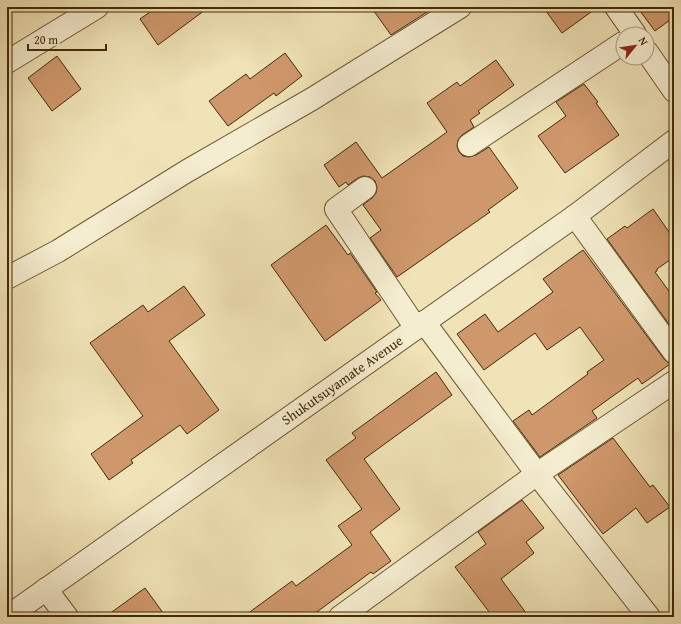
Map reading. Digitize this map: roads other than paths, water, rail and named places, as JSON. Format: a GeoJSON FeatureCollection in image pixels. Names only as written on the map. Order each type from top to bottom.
{"type":"FeatureCollection","features":[{"type":"Feature","properties":{"kind":"street"},"geometry":{"type":"LineString","coordinates":[[7,62],[97,7]]}},
{"type":"Feature","properties":{"kind":"street"},"geometry":{"type":"LineString","coordinates":[[7,278],[58,251],[187,171],[312,99],[460,7]]}},
{"type":"Feature","properties":{"kind":"street"},"geometry":{"type":"LineString","coordinates":[[616,7],[629,26]]}},
{"type":"Feature","properties":{"kind":"street"},"geometry":{"type":"LineString","coordinates":[[469,145],[615,48]]}},
{"type":"Feature","properties":{"kind":"street"},"geometry":{"type":"LineString","coordinates":[[655,64],[674,91]]}},
{"type":"Feature","properties":{"kind":"street","name":"Shukutsuyamate Avenue"},"geometry":{"type":"LineString","coordinates":[[7,617],[575,216],[674,141]]}},
{"type":"Feature","properties":{"kind":"street"},"geometry":{"type":"LineString","coordinates":[[365,188],[336,208],[420,325],[649,617]]}},
{"type":"Feature","properties":{"kind":"street"},"geometry":{"type":"LineString","coordinates":[[575,216],[674,352]]}},
{"type":"Feature","properties":{"kind":"street"},"geometry":{"type":"LineString","coordinates":[[351,614],[537,474],[674,382]]}},
{"type":"Feature","properties":{"kind":"street"},"geometry":{"type":"LineString","coordinates":[[46,588],[67,617]]}}]}
